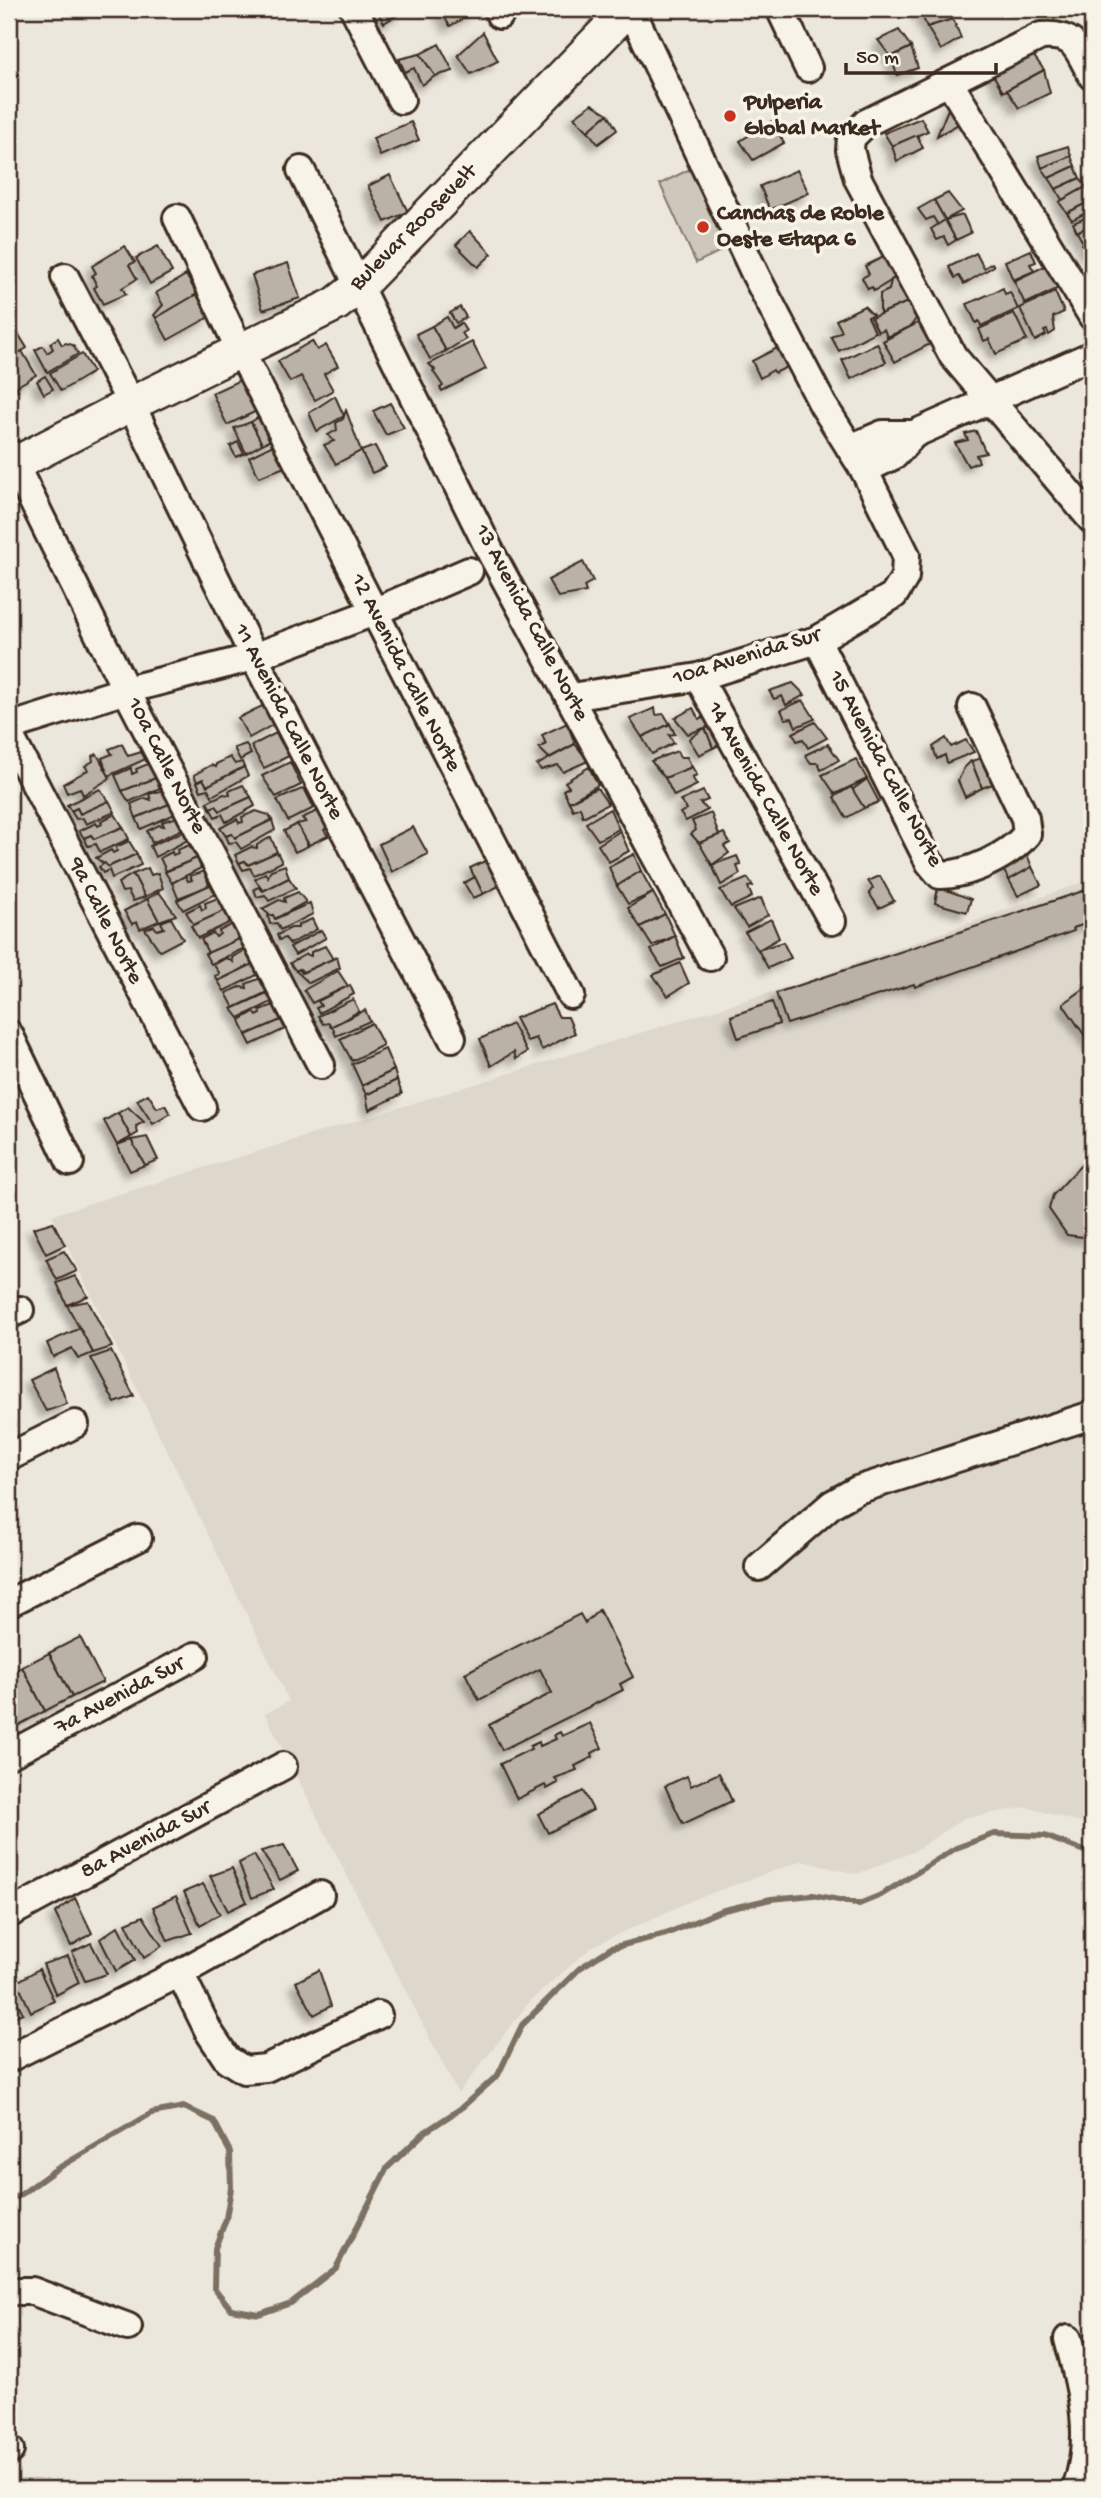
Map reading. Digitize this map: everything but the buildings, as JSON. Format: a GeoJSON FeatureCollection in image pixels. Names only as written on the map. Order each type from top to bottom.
{"type":"FeatureCollection","features":[{"type":"Feature","properties":{"kind":"main road","name":"Bulevar Roosevelt"},"geometry":{"type":"LineString","coordinates":[[11,462],[336,304],[359,286],[629,9]]}},
{"type":"Feature","properties":{"kind":"street"},"geometry":{"type":"LineString","coordinates":[[354,9],[401,100]]}},
{"type":"Feature","properties":{"kind":"street"},"geometry":{"type":"LineString","coordinates":[[629,9],[756,276],[822,404],[857,459],[883,434],[914,434],[1092,355]]}},
{"type":"Feature","properties":{"kind":"street"},"geometry":{"type":"LineString","coordinates":[[780,9],[808,68]]}},
{"type":"Feature","properties":{"kind":"street"},"geometry":{"type":"LineString","coordinates":[[1092,76],[1073,41],[1052,35],[1041,36],[866,123],[851,138],[850,150],[858,179],[953,356],[1092,520]]}},
{"type":"Feature","properties":{"kind":"street"},"geometry":{"type":"LineString","coordinates":[[949,82],[1092,316]]}},
{"type":"Feature","properties":{"kind":"street","name":"13 Avenida Calle Norte"},"geometry":{"type":"LineString","coordinates":[[300,170],[491,553],[710,957]]}},
{"type":"Feature","properties":{"kind":"street","name":"12 Avenida Calle Norte"},"geometry":{"type":"LineString","coordinates":[[177,218],[240,350],[571,995]]}},
{"type":"Feature","properties":{"kind":"street","name":"11 Avenida Calle Norte"},"geometry":{"type":"LineString","coordinates":[[65,277],[131,404],[254,657],[452,1038]]}},
{"type":"Feature","properties":{"kind":"street","name":"10a Avenida Sur"},"geometry":{"type":"LineString","coordinates":[[571,697],[698,677],[817,640],[894,595],[905,577],[906,555],[857,459]]}},
{"type":"Feature","properties":{"kind":"street","name":"10a Calle Norte"},"geometry":{"type":"LineString","coordinates":[[11,462],[321,1065]]}},
{"type":"Feature","properties":{"kind":"street"},"geometry":{"type":"LineString","coordinates":[[9,727],[126,690],[254,657],[374,612],[469,571]]}},
{"type":"Feature","properties":{"kind":"street","name":"15 Avenida Calle Norte"},"geometry":{"type":"LineString","coordinates":[[817,640],[929,862],[940,875],[957,875],[1018,845],[1027,834],[1025,818],[972,708]]}},
{"type":"Feature","properties":{"kind":"street","name":"14 Avenida Calle Norte"},"geometry":{"type":"LineString","coordinates":[[698,677],[832,921]]}},
{"type":"Feature","properties":{"kind":"street","name":"9a Calle Norte"},"geometry":{"type":"LineString","coordinates":[[9,734],[202,1107]]}},
{"type":"Feature","properties":{"kind":"street"},"geometry":{"type":"LineString","coordinates":[[9,1034],[70,1162]]}},
{"type":"Feature","properties":{"kind":"street"},"geometry":{"type":"LineString","coordinates":[[759,1567],[832,1504],[858,1490],[1092,1415]]}},
{"type":"Feature","properties":{"kind":"street"},"geometry":{"type":"LineString","coordinates":[[9,1457],[75,1424]]}},
{"type":"Feature","properties":{"kind":"street"},"geometry":{"type":"LineString","coordinates":[[9,1604],[138,1538]]}},
{"type":"Feature","properties":{"kind":"street","name":"7a Avenida Sur"},"geometry":{"type":"LineString","coordinates":[[9,1755],[194,1657]]}},
{"type":"Feature","properties":{"kind":"street","name":"8a Avenida Sur"},"geometry":{"type":"LineString","coordinates":[[9,1914],[283,1766]]}},
{"type":"Feature","properties":{"kind":"street"},"geometry":{"type":"LineString","coordinates":[[9,2058],[180,1973],[320,1895]]}},
{"type":"Feature","properties":{"kind":"street"},"geometry":{"type":"LineString","coordinates":[[180,1973],[209,2032],[227,2059],[244,2070],[266,2068],[378,2015]]}},
{"type":"Feature","properties":{"kind":"street"},"geometry":{"type":"LineString","coordinates":[[9,2291],[32,2291],[128,2327]]}},
{"type":"Feature","properties":{"kind":"street"},"geometry":{"type":"LineString","coordinates":[[1068,2339],[1081,2386],[1086,2434],[1086,2462],[1076,2489]]}},
{"type":"Feature","properties":{"kind":"shaded area","name":"Canchas de Roble Oeste Etapa 6"},"geometry":{"type":"Polygon","coordinates":[[[702,163],[733,245],[696,263],[660,184],[702,163]]]}},
{"type":"Feature","properties":{"kind":"shaded area"},"geometry":{"type":"Polygon","coordinates":[[[1092,879],[1092,1826],[1027,1807],[964,1818],[913,1852],[857,1874],[801,1861],[695,1899],[593,1946],[530,2001],[458,2094],[265,1714],[289,1701],[52,1215],[798,984],[1092,879]]]}},
{"type":"Feature","properties":{"kind":"waterway"},"geometry":{"type":"LineString","coordinates":[[9,2198],[19,2196],[55,2170],[152,2113],[184,2107],[214,2121],[230,2152],[231,2188],[226,2219],[215,2248],[214,2288],[231,2309],[259,2314],[291,2303],[336,2268],[387,2168],[425,2132],[460,2109],[498,2075],[522,2025],[580,1968],[611,1948],[666,1934],[720,1911],[771,1899],[813,1895],[859,1904],[881,1895],[956,1848],[994,1834],[1045,1836],[1092,1854]]}},
{"type":"Feature","properties":{"kind":"place","name":"Pulperia Global Market"},"geometry":{"type":"Point","coordinates":[730,116]}},
{"type":"Feature","properties":{"kind":"place","name":"Canchas de Roble Oeste Etapa 6"},"geometry":{"type":"Point","coordinates":[703,227]}}]}
